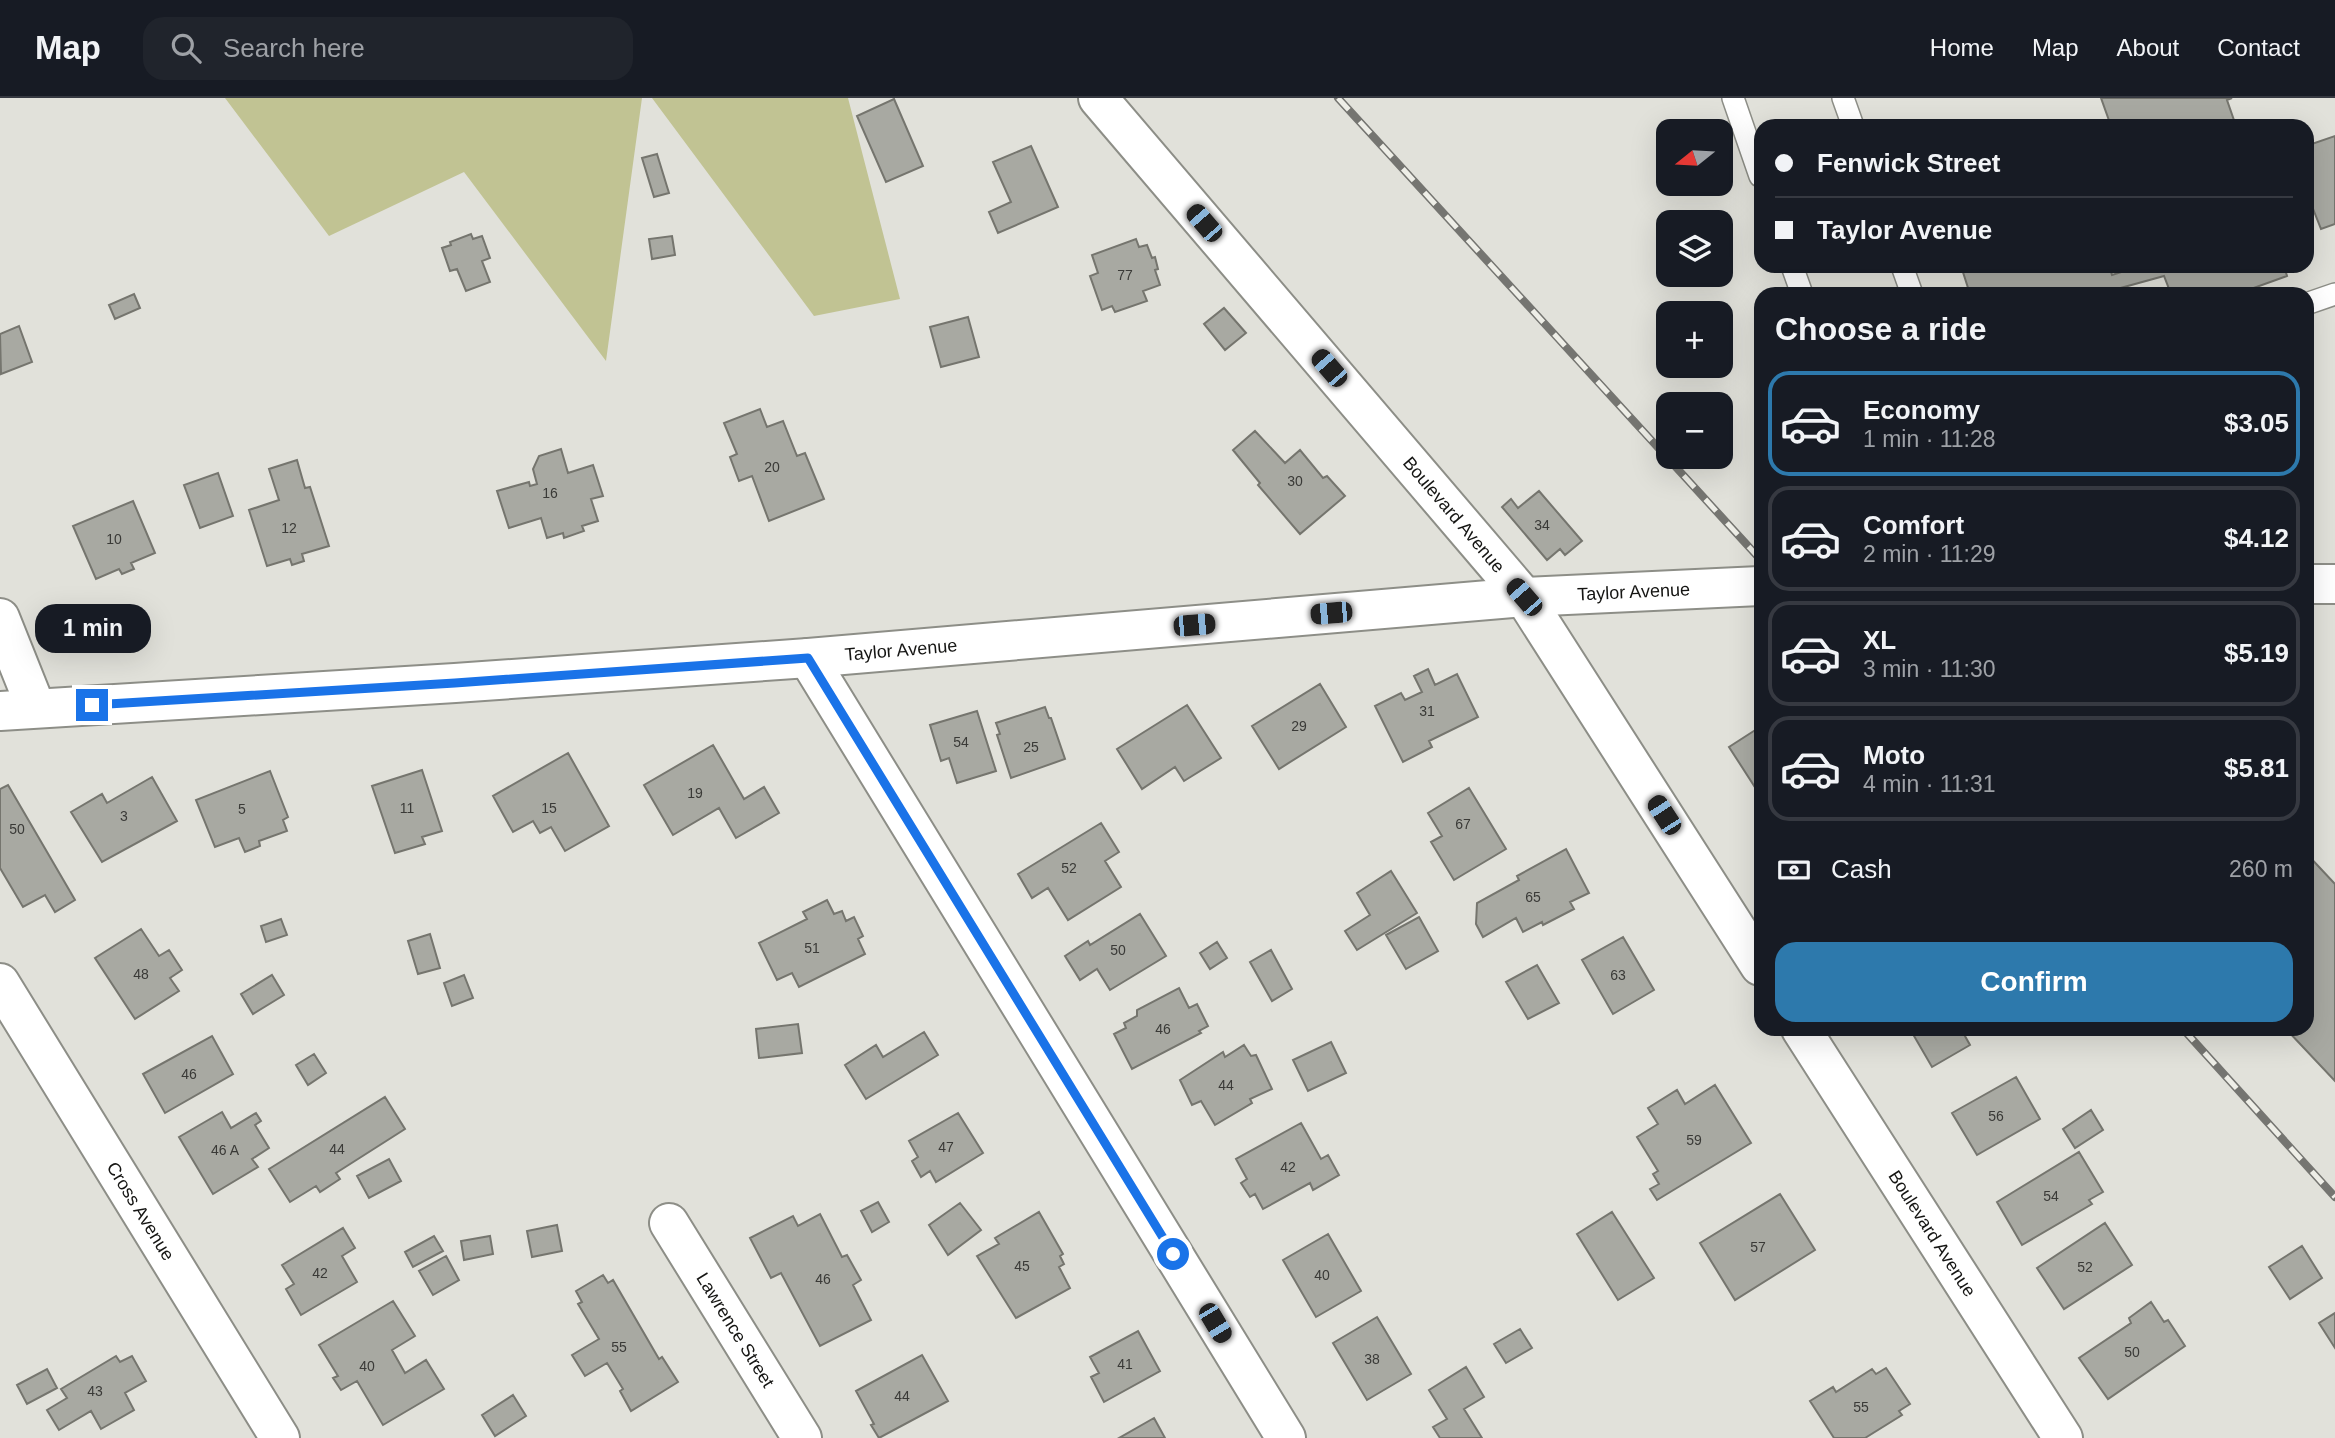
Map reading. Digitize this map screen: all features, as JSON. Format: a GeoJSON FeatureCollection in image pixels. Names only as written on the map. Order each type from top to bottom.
{"type":"FeatureCollection","features":[{"type":"Feature","properties":{"kind":"street","name":"Boulevard Avenue"},"geometry":{"type":"LineString","coordinates":[[1098,98],[1524,597],[1754,956]]}},
{"type":"Feature","properties":{"kind":"street"},"geometry":{"type":"LineString","coordinates":[[2314,584],[2335,584]]}},
{"type":"Feature","properties":{"kind":"street","name":"Taylor Avenue"},"geometry":{"type":"LineString","coordinates":[[18,710],[808,658],[1524,597],[1754,586]]}},
{"type":"Feature","properties":{"kind":"street"},"geometry":{"type":"LineString","coordinates":[[0,618],[18,710]]}},
{"type":"Feature","properties":{"kind":"street"},"geometry":{"type":"LineString","coordinates":[[808,658],[1286,1438]]}},
{"type":"Feature","properties":{"kind":"street","name":"Cross Avenue"},"geometry":{"type":"LineString","coordinates":[[0,982],[280,1438]]}},
{"type":"Feature","properties":{"kind":"street","name":"Boulevard Avenue"},"geometry":{"type":"LineString","coordinates":[[1805,1036],[2063,1438]]}},
{"type":"Feature","properties":{"kind":"street","name":"Lawrence Street"},"geometry":{"type":"LineString","coordinates":[[669,1223],[802,1438]]}},
{"type":"Feature","properties":{"kind":"lane"},"geometry":{"type":"LineString","coordinates":[[1733,98],[1754,159]]}},
{"type":"Feature","properties":{"kind":"lane"},"geometry":{"type":"LineString","coordinates":[[1843,98],[1850,119]]}},
{"type":"Feature","properties":{"kind":"lane"},"geometry":{"type":"LineString","coordinates":[[2314,302],[2335,295]]}},
{"type":"Feature","properties":{"kind":"green space"},"geometry":{"type":"Polygon","coordinates":[[[225,98],[642,98],[606,361],[464,172],[329,236],[225,98]]]}},
{"type":"Feature","properties":{"kind":"green space"},"geometry":{"type":"Polygon","coordinates":[[[652,98],[848,98],[900,299],[814,316],[652,98]]]}},
{"type":"Feature","properties":{"kind":"building"},"geometry":{"type":"Polygon","coordinates":[[[2101,98],[2232,98],[2227,100],[2234,119],[2108,119],[2101,98]]]}},
{"type":"Feature","properties":{"kind":"building"},"geometry":{"type":"Polygon","coordinates":[[[894,99],[923,166],[886,182],[857,116],[894,99]]]}},
{"type":"Feature","properties":{"kind":"building"},"geometry":{"type":"Polygon","coordinates":[[[2335,136],[2335,224],[2321,229],[2314,211],[2314,143],[2335,136]]]}},
{"type":"Feature","properties":{"kind":"building"},"geometry":{"type":"Polygon","coordinates":[[[1031,146],[1058,207],[998,233],[989,212],[1011,202],[993,162],[1031,146]]]}},
{"type":"Feature","properties":{"kind":"building"},"geometry":{"type":"Polygon","coordinates":[[[657,154],[669,193],[654,197],[642,158],[657,154]]]}},
{"type":"Feature","properties":{"kind":"building"},"geometry":{"type":"Polygon","coordinates":[[[471,234],[473,239],[482,236],[490,258],[482,261],[490,282],[466,291],[457,269],[450,271],[442,248],[471,234]]]}},
{"type":"Feature","properties":{"kind":"building"},"geometry":{"type":"Polygon","coordinates":[[[672,236],[675,255],[652,259],[649,239],[672,236]]]}},
{"type":"Feature","properties":{"kind":"building"},"geometry":{"type":"Polygon","coordinates":[[[1136,239],[1139,247],[1147,245],[1152,258],[1155,257],[1158,269],[1155,270],[1160,285],[1143,291],[1147,301],[1115,312],[1112,306],[1102,310],[1090,276],[1098,273],[1092,255],[1136,239]]]}},
{"type":"Feature","properties":{"kind":"building"},"geometry":{"type":"Polygon","coordinates":[[[1963,273],[2286,273],[2287,276],[2256,287],[2168,287],[2164,276],[2124,287],[1968,287],[1963,273]]]}},
{"type":"Feature","properties":{"kind":"building"},"geometry":{"type":"Polygon","coordinates":[[[134,294],[140,308],[115,319],[109,305],[134,294]]]}},
{"type":"Feature","properties":{"kind":"building"},"geometry":{"type":"Polygon","coordinates":[[[1224,308],[1246,333],[1225,350],[1204,324],[1224,308]]]}},
{"type":"Feature","properties":{"kind":"building"},"geometry":{"type":"Polygon","coordinates":[[[968,317],[979,357],[941,367],[930,327],[968,317]]]}},
{"type":"Feature","properties":{"kind":"building"},"geometry":{"type":"Polygon","coordinates":[[[19,326],[32,362],[1,374],[0,334],[19,326]]]}},
{"type":"Feature","properties":{"kind":"building"},"geometry":{"type":"Polygon","coordinates":[[[760,409],[767,427],[783,421],[797,456],[805,453],[824,499],[769,521],[752,476],[739,481],[730,457],[737,454],[724,423],[760,409]]]}},
{"type":"Feature","properties":{"kind":"building"},"geometry":{"type":"Polygon","coordinates":[[[1255,431],[1285,463],[1300,450],[1323,478],[1327,476],[1345,496],[1300,534],[1258,485],[1260,483],[1233,450],[1255,431]]]}},
{"type":"Feature","properties":{"kind":"building"},"geometry":{"type":"Polygon","coordinates":[[[561,449],[568,473],[593,465],[603,496],[591,499],[598,521],[582,526],[584,531],[564,538],[563,533],[547,538],[541,518],[509,528],[497,491],[529,482],[530,486],[537,484],[533,469],[539,456],[561,449]]]}},
{"type":"Feature","properties":{"kind":"building"},"geometry":{"type":"Polygon","coordinates":[[[297,460],[305,488],[310,487],[329,546],[302,554],[304,561],[292,565],[290,559],[267,566],[249,510],[279,500],[269,469],[297,460]]]}},
{"type":"Feature","properties":{"kind":"building"},"geometry":{"type":"Polygon","coordinates":[[[218,473],[233,516],[200,528],[184,485],[218,473]]]}},
{"type":"Feature","properties":{"kind":"building"},"geometry":{"type":"Polygon","coordinates":[[[1539,491],[1582,541],[1565,555],[1560,549],[1547,560],[1502,507],[1511,499],[1518,508],[1539,491]]]}},
{"type":"Feature","properties":{"kind":"building"},"geometry":{"type":"Polygon","coordinates":[[[133,501],[155,553],[131,563],[134,569],[122,574],[119,569],[96,579],[73,526],[133,501]]]}},
{"type":"Feature","properties":{"kind":"building"},"geometry":{"type":"Polygon","coordinates":[[[1428,669],[1435,685],[1457,674],[1478,717],[1429,741],[1432,747],[1403,762],[1375,706],[1401,693],[1405,700],[1422,692],[1414,676],[1428,669]]]}},
{"type":"Feature","properties":{"kind":"building"},"geometry":{"type":"Polygon","coordinates":[[[1320,684],[1346,727],[1279,769],[1252,726],[1320,684]]]}},
{"type":"Feature","properties":{"kind":"building"},"geometry":{"type":"Polygon","coordinates":[[[1187,705],[1221,758],[1184,781],[1175,767],[1142,789],[1117,749],[1187,705]]]}},
{"type":"Feature","properties":{"kind":"building"},"geometry":{"type":"Polygon","coordinates":[[[1045,707],[1065,759],[1011,778],[997,735],[1000,734],[996,723],[1045,707]]]}},
{"type":"Feature","properties":{"kind":"building"},"geometry":{"type":"Polygon","coordinates":[[[977,711],[996,771],[957,783],[949,758],[941,761],[930,725],[977,711]]]}},
{"type":"Feature","properties":{"kind":"building"},"geometry":{"type":"Polygon","coordinates":[[[1754,731],[1754,786],[1729,747],[1754,731]]]}},
{"type":"Feature","properties":{"kind":"building"},"geometry":{"type":"Polygon","coordinates":[[[713,745],[744,799],[764,787],[779,813],[736,838],[719,808],[673,835],[644,785],[713,745]]]}},
{"type":"Feature","properties":{"kind":"building"},"geometry":{"type":"Polygon","coordinates":[[[568,753],[609,826],[565,851],[551,827],[540,833],[533,821],[513,832],[493,796],[568,753]]]}},
{"type":"Feature","properties":{"kind":"building"},"geometry":{"type":"Polygon","coordinates":[[[422,770],[442,831],[422,837],[425,844],[395,853],[372,786],[422,770]]]}},
{"type":"Feature","properties":{"kind":"building"},"geometry":{"type":"Polygon","coordinates":[[[270,771],[288,817],[283,820],[287,831],[259,841],[260,846],[245,852],[239,838],[215,847],[196,800],[270,771]]]}},
{"type":"Feature","properties":{"kind":"building"},"geometry":{"type":"Polygon","coordinates":[[[152,777],[177,821],[102,862],[71,812],[102,794],[107,803],[152,777]]]}},
{"type":"Feature","properties":{"kind":"building"},"geometry":{"type":"Polygon","coordinates":[[[8,785],[75,900],[55,912],[45,895],[23,907],[0,868],[0,789],[8,785]]]}},
{"type":"Feature","properties":{"kind":"building"},"geometry":{"type":"Polygon","coordinates":[[[1469,788],[1506,849],[1454,880],[1431,842],[1442,836],[1428,813],[1469,788]]]}},
{"type":"Feature","properties":{"kind":"building"},"geometry":{"type":"Polygon","coordinates":[[[1101,823],[1119,852],[1105,861],[1121,887],[1068,920],[1048,888],[1032,898],[1018,874],[1101,823]]]}},
{"type":"Feature","properties":{"kind":"building"},"geometry":{"type":"Polygon","coordinates":[[[1566,849],[1589,893],[1570,902],[1574,909],[1523,932],[1516,918],[1483,937],[1476,924],[1477,903],[1519,880],[1517,876],[1566,849]]]}},
{"type":"Feature","properties":{"kind":"building"},"geometry":{"type":"Polygon","coordinates":[[[2314,862],[2335,884],[2335,1081],[2293,1036],[2314,1036],[2314,862]]]}},
{"type":"Feature","properties":{"kind":"building"},"geometry":{"type":"Polygon","coordinates":[[[1391,871],[1417,913],[1357,950],[1345,931],[1370,915],[1357,893],[1391,871]]]}},
{"type":"Feature","properties":{"kind":"building"},"geometry":{"type":"Polygon","coordinates":[[[827,900],[834,914],[842,911],[846,921],[854,917],[863,936],[858,939],[865,954],[799,987],[792,973],[777,980],[759,943],[807,919],[803,912],[827,900]]]}},
{"type":"Feature","properties":{"kind":"building"},"geometry":{"type":"Polygon","coordinates":[[[1140,914],[1166,956],[1110,990],[1097,969],[1080,980],[1065,956],[1088,941],[1090,945],[1140,914]]]}},
{"type":"Feature","properties":{"kind":"building"},"geometry":{"type":"Polygon","coordinates":[[[1419,917],[1438,951],[1406,969],[1386,935],[1419,917]]]}},
{"type":"Feature","properties":{"kind":"building"},"geometry":{"type":"Polygon","coordinates":[[[281,919],[287,935],[266,942],[261,926],[281,919]]]}},
{"type":"Feature","properties":{"kind":"building"},"geometry":{"type":"Polygon","coordinates":[[[141,929],[159,956],[169,950],[182,970],[170,978],[179,991],[135,1019],[95,958],[141,929]]]}},
{"type":"Feature","properties":{"kind":"building"},"geometry":{"type":"Polygon","coordinates":[[[430,934],[440,968],[418,974],[408,941],[430,934]]]}},
{"type":"Feature","properties":{"kind":"building"},"geometry":{"type":"Polygon","coordinates":[[[1623,937],[1654,990],[1613,1014],[1582,960],[1623,937]]]}},
{"type":"Feature","properties":{"kind":"building"},"geometry":{"type":"Polygon","coordinates":[[[1217,942],[1227,958],[1210,969],[1200,953],[1217,942]]]}},
{"type":"Feature","properties":{"kind":"building"},"geometry":{"type":"Polygon","coordinates":[[[1271,950],[1292,989],[1272,1001],[1250,962],[1271,950]]]}},
{"type":"Feature","properties":{"kind":"building"},"geometry":{"type":"Polygon","coordinates":[[[1537,965],[1559,1003],[1528,1019],[1506,982],[1537,965]]]}},
{"type":"Feature","properties":{"kind":"building"},"geometry":{"type":"Polygon","coordinates":[[[272,975],[284,995],[253,1014],[241,994],[272,975]]]}},
{"type":"Feature","properties":{"kind":"building"},"geometry":{"type":"Polygon","coordinates":[[[464,975],[473,998],[452,1006],[444,983],[464,975]]]}},
{"type":"Feature","properties":{"kind":"building"},"geometry":{"type":"Polygon","coordinates":[[[1179,988],[1189,1008],[1197,1004],[1208,1026],[1199,1031],[1201,1033],[1132,1069],[1114,1034],[1126,1028],[1124,1023],[1137,1016],[1137,1010],[1179,988]]]}},
{"type":"Feature","properties":{"kind":"building"},"geometry":{"type":"Polygon","coordinates":[[[798,1024],[802,1053],[759,1058],[756,1029],[798,1024]]]}},
{"type":"Feature","properties":{"kind":"building"},"geometry":{"type":"Polygon","coordinates":[[[924,1032],[938,1055],[866,1099],[845,1065],[876,1045],[883,1057],[924,1032]]]}},
{"type":"Feature","properties":{"kind":"building"},"geometry":{"type":"Polygon","coordinates":[[[212,1036],[233,1074],[165,1113],[143,1074],[212,1036]]]}},
{"type":"Feature","properties":{"kind":"building"},"geometry":{"type":"Polygon","coordinates":[[[1914,1036],[1965,1036],[1970,1045],[1932,1067],[1914,1036]]]}},
{"type":"Feature","properties":{"kind":"building"},"geometry":{"type":"Polygon","coordinates":[[[1331,1042],[1346,1073],[1308,1091],[1293,1060],[1331,1042]]]}},
{"type":"Feature","properties":{"kind":"building"},"geometry":{"type":"Polygon","coordinates":[[[1244,1045],[1251,1056],[1256,1055],[1272,1089],[1250,1099],[1252,1103],[1215,1125],[1201,1101],[1192,1105],[1180,1080],[1223,1052],[1225,1057],[1244,1045]]]}},
{"type":"Feature","properties":{"kind":"building"},"geometry":{"type":"Polygon","coordinates":[[[314,1054],[326,1073],[308,1085],[296,1065],[314,1054]]]}},
{"type":"Feature","properties":{"kind":"building"},"geometry":{"type":"Polygon","coordinates":[[[2016,1077],[2040,1119],[1977,1155],[1952,1113],[2016,1077]]]}},
{"type":"Feature","properties":{"kind":"building"},"geometry":{"type":"Polygon","coordinates":[[[1715,1085],[1751,1143],[1657,1200],[1650,1189],[1659,1184],[1653,1174],[1658,1171],[1637,1137],[1658,1124],[1648,1108],[1677,1090],[1685,1104],[1715,1085]]]}},
{"type":"Feature","properties":{"kind":"building"},"geometry":{"type":"Polygon","coordinates":[[[385,1097],[405,1129],[336,1173],[340,1179],[320,1192],[316,1186],[290,1202],[269,1169],[385,1097]]]}},
{"type":"Feature","properties":{"kind":"building"},"geometry":{"type":"Polygon","coordinates":[[[2091,1110],[2103,1130],[2075,1148],[2063,1129],[2091,1110]]]}},
{"type":"Feature","properties":{"kind":"building"},"geometry":{"type":"Polygon","coordinates":[[[222,1112],[231,1128],[256,1113],[261,1121],[255,1125],[269,1148],[252,1159],[258,1167],[213,1194],[179,1137],[222,1112]]]}},
{"type":"Feature","properties":{"kind":"building"},"geometry":{"type":"Polygon","coordinates":[[[958,1113],[983,1153],[936,1182],[930,1171],[921,1177],[912,1161],[918,1157],[909,1141],[958,1113]]]}},
{"type":"Feature","properties":{"kind":"building"},"geometry":{"type":"Polygon","coordinates":[[[1301,1123],[1321,1159],[1328,1155],[1339,1175],[1313,1190],[1310,1183],[1263,1209],[1255,1194],[1250,1197],[1241,1183],[1247,1179],[1236,1159],[1301,1123]]]}},
{"type":"Feature","properties":{"kind":"building"},"geometry":{"type":"Polygon","coordinates":[[[2079,1152],[2103,1192],[2089,1200],[2092,1204],[2022,1245],[1997,1202],[2079,1152]]]}},
{"type":"Feature","properties":{"kind":"building"},"geometry":{"type":"Polygon","coordinates":[[[389,1159],[401,1181],[369,1198],[357,1176],[389,1159]]]}},
{"type":"Feature","properties":{"kind":"building"},"geometry":{"type":"Polygon","coordinates":[[[1780,1194],[1815,1250],[1735,1300],[1700,1243],[1780,1194]]]}},
{"type":"Feature","properties":{"kind":"building"},"geometry":{"type":"Polygon","coordinates":[[[878,1202],[889,1222],[872,1232],[861,1211],[878,1202]]]}},
{"type":"Feature","properties":{"kind":"building"},"geometry":{"type":"Polygon","coordinates":[[[960,1203],[981,1230],[948,1255],[929,1225],[960,1203]]]}},
{"type":"Feature","properties":{"kind":"building"},"geometry":{"type":"Polygon","coordinates":[[[1039,1212],[1063,1254],[1060,1256],[1064,1264],[1059,1267],[1070,1288],[1016,1318],[977,1256],[999,1244],[995,1238],[1039,1212]]]}},
{"type":"Feature","properties":{"kind":"building"},"geometry":{"type":"Polygon","coordinates":[[[1612,1212],[1654,1278],[1618,1300],[1577,1234],[1612,1212]]]}},
{"type":"Feature","properties":{"kind":"building"},"geometry":{"type":"Polygon","coordinates":[[[820,1214],[842,1257],[847,1255],[861,1280],[853,1285],[871,1320],[820,1346],[781,1273],[771,1278],[750,1238],[793,1216],[798,1226],[820,1214]]]}},
{"type":"Feature","properties":{"kind":"building"},"geometry":{"type":"Polygon","coordinates":[[[2105,1223],[2132,1265],[2064,1309],[2037,1268],[2105,1223]]]}},
{"type":"Feature","properties":{"kind":"building"},"geometry":{"type":"Polygon","coordinates":[[[557,1225],[562,1251],[532,1257],[527,1231],[557,1225]]]}},
{"type":"Feature","properties":{"kind":"building"},"geometry":{"type":"Polygon","coordinates":[[[343,1228],[355,1248],[342,1256],[357,1282],[301,1315],[286,1289],[294,1284],[282,1265],[343,1228]]]}},
{"type":"Feature","properties":{"kind":"building"},"geometry":{"type":"Polygon","coordinates":[[[1328,1234],[1361,1291],[1316,1317],[1283,1260],[1328,1234]]]}},
{"type":"Feature","properties":{"kind":"building"},"geometry":{"type":"Polygon","coordinates":[[[434,1236],[443,1251],[413,1267],[405,1252],[434,1236]]]}},
{"type":"Feature","properties":{"kind":"building"},"geometry":{"type":"Polygon","coordinates":[[[490,1236],[493,1254],[464,1260],[461,1241],[490,1236]]]}},
{"type":"Feature","properties":{"kind":"building"},"geometry":{"type":"Polygon","coordinates":[[[2302,1246],[2322,1278],[2290,1299],[2269,1267],[2302,1246]]]}},
{"type":"Feature","properties":{"kind":"building"},"geometry":{"type":"Polygon","coordinates":[[[446,1256],[459,1280],[433,1295],[419,1271],[446,1256]]]}},
{"type":"Feature","properties":{"kind":"building"},"geometry":{"type":"Polygon","coordinates":[[[603,1275],[608,1283],[613,1280],[659,1359],[662,1357],[678,1382],[631,1411],[620,1391],[623,1389],[607,1363],[585,1376],[572,1355],[599,1339],[578,1304],[582,1302],[576,1291],[603,1275]]]}},
{"type":"Feature","properties":{"kind":"building"},"geometry":{"type":"Polygon","coordinates":[[[393,1301],[415,1336],[392,1350],[405,1373],[426,1360],[444,1389],[383,1425],[357,1381],[341,1390],[333,1378],[338,1376],[319,1345],[393,1301]]]}},
{"type":"Feature","properties":{"kind":"building"},"geometry":{"type":"Polygon","coordinates":[[[2151,1302],[2164,1322],[2168,1320],[2185,1346],[2108,1399],[2079,1358],[2131,1323],[2129,1318],[2151,1302]]]}},
{"type":"Feature","properties":{"kind":"building"},"geometry":{"type":"Polygon","coordinates":[[[2335,1313],[2335,1348],[2319,1323],[2335,1313]]]}},
{"type":"Feature","properties":{"kind":"building"},"geometry":{"type":"Polygon","coordinates":[[[1377,1317],[1411,1374],[1367,1400],[1333,1343],[1377,1317]]]}},
{"type":"Feature","properties":{"kind":"building"},"geometry":{"type":"Polygon","coordinates":[[[1520,1329],[1532,1348],[1506,1363],[1494,1344],[1520,1329]]]}},
{"type":"Feature","properties":{"kind":"building"},"geometry":{"type":"Polygon","coordinates":[[[1138,1331],[1160,1371],[1104,1402],[1091,1377],[1099,1373],[1090,1357],[1138,1331]]]}},
{"type":"Feature","properties":{"kind":"building"},"geometry":{"type":"Polygon","coordinates":[[[922,1355],[948,1401],[879,1438],[856,1391],[922,1355]]]}},
{"type":"Feature","properties":{"kind":"building"},"geometry":{"type":"Polygon","coordinates":[[[116,1356],[120,1362],[132,1356],[146,1381],[125,1393],[134,1410],[101,1429],[91,1411],[59,1430],[47,1410],[67,1398],[61,1389],[116,1356]]]}},
{"type":"Feature","properties":{"kind":"building"},"geometry":{"type":"Polygon","coordinates":[[[1466,1367],[1484,1397],[1464,1409],[1482,1438],[1440,1438],[1433,1427],[1447,1419],[1429,1390],[1466,1367]]]}},
{"type":"Feature","properties":{"kind":"building"},"geometry":{"type":"Polygon","coordinates":[[[1886,1368],[1910,1404],[1899,1411],[1902,1415],[1865,1438],[1834,1438],[1810,1401],[1833,1387],[1836,1392],[1872,1369],[1876,1374],[1886,1368]]]}},
{"type":"Feature","properties":{"kind":"building"},"geometry":{"type":"Polygon","coordinates":[[[47,1369],[57,1388],[27,1404],[17,1385],[47,1369]]]}},
{"type":"Feature","properties":{"kind":"building"},"geometry":{"type":"Polygon","coordinates":[[[513,1395],[526,1416],[495,1436],[482,1415],[513,1395]]]}},
{"type":"Feature","properties":{"kind":"building"},"geometry":{"type":"Polygon","coordinates":[[[1154,1418],[1165,1438],[1119,1438],[1154,1418]]]}},
{"type":"Feature","properties":{"kind":"railway"},"geometry":{"type":"LineString","coordinates":[[1338,98],[1754,552]]}},
{"type":"Feature","properties":{"kind":"railway"},"geometry":{"type":"LineString","coordinates":[[2189,1036],[2335,1197]]}},
{"type":"Feature","properties":{"kind":"route"},"geometry":{"type":"LineString","coordinates":[[92,705],[808,658],[1173,1254]]}}]}
